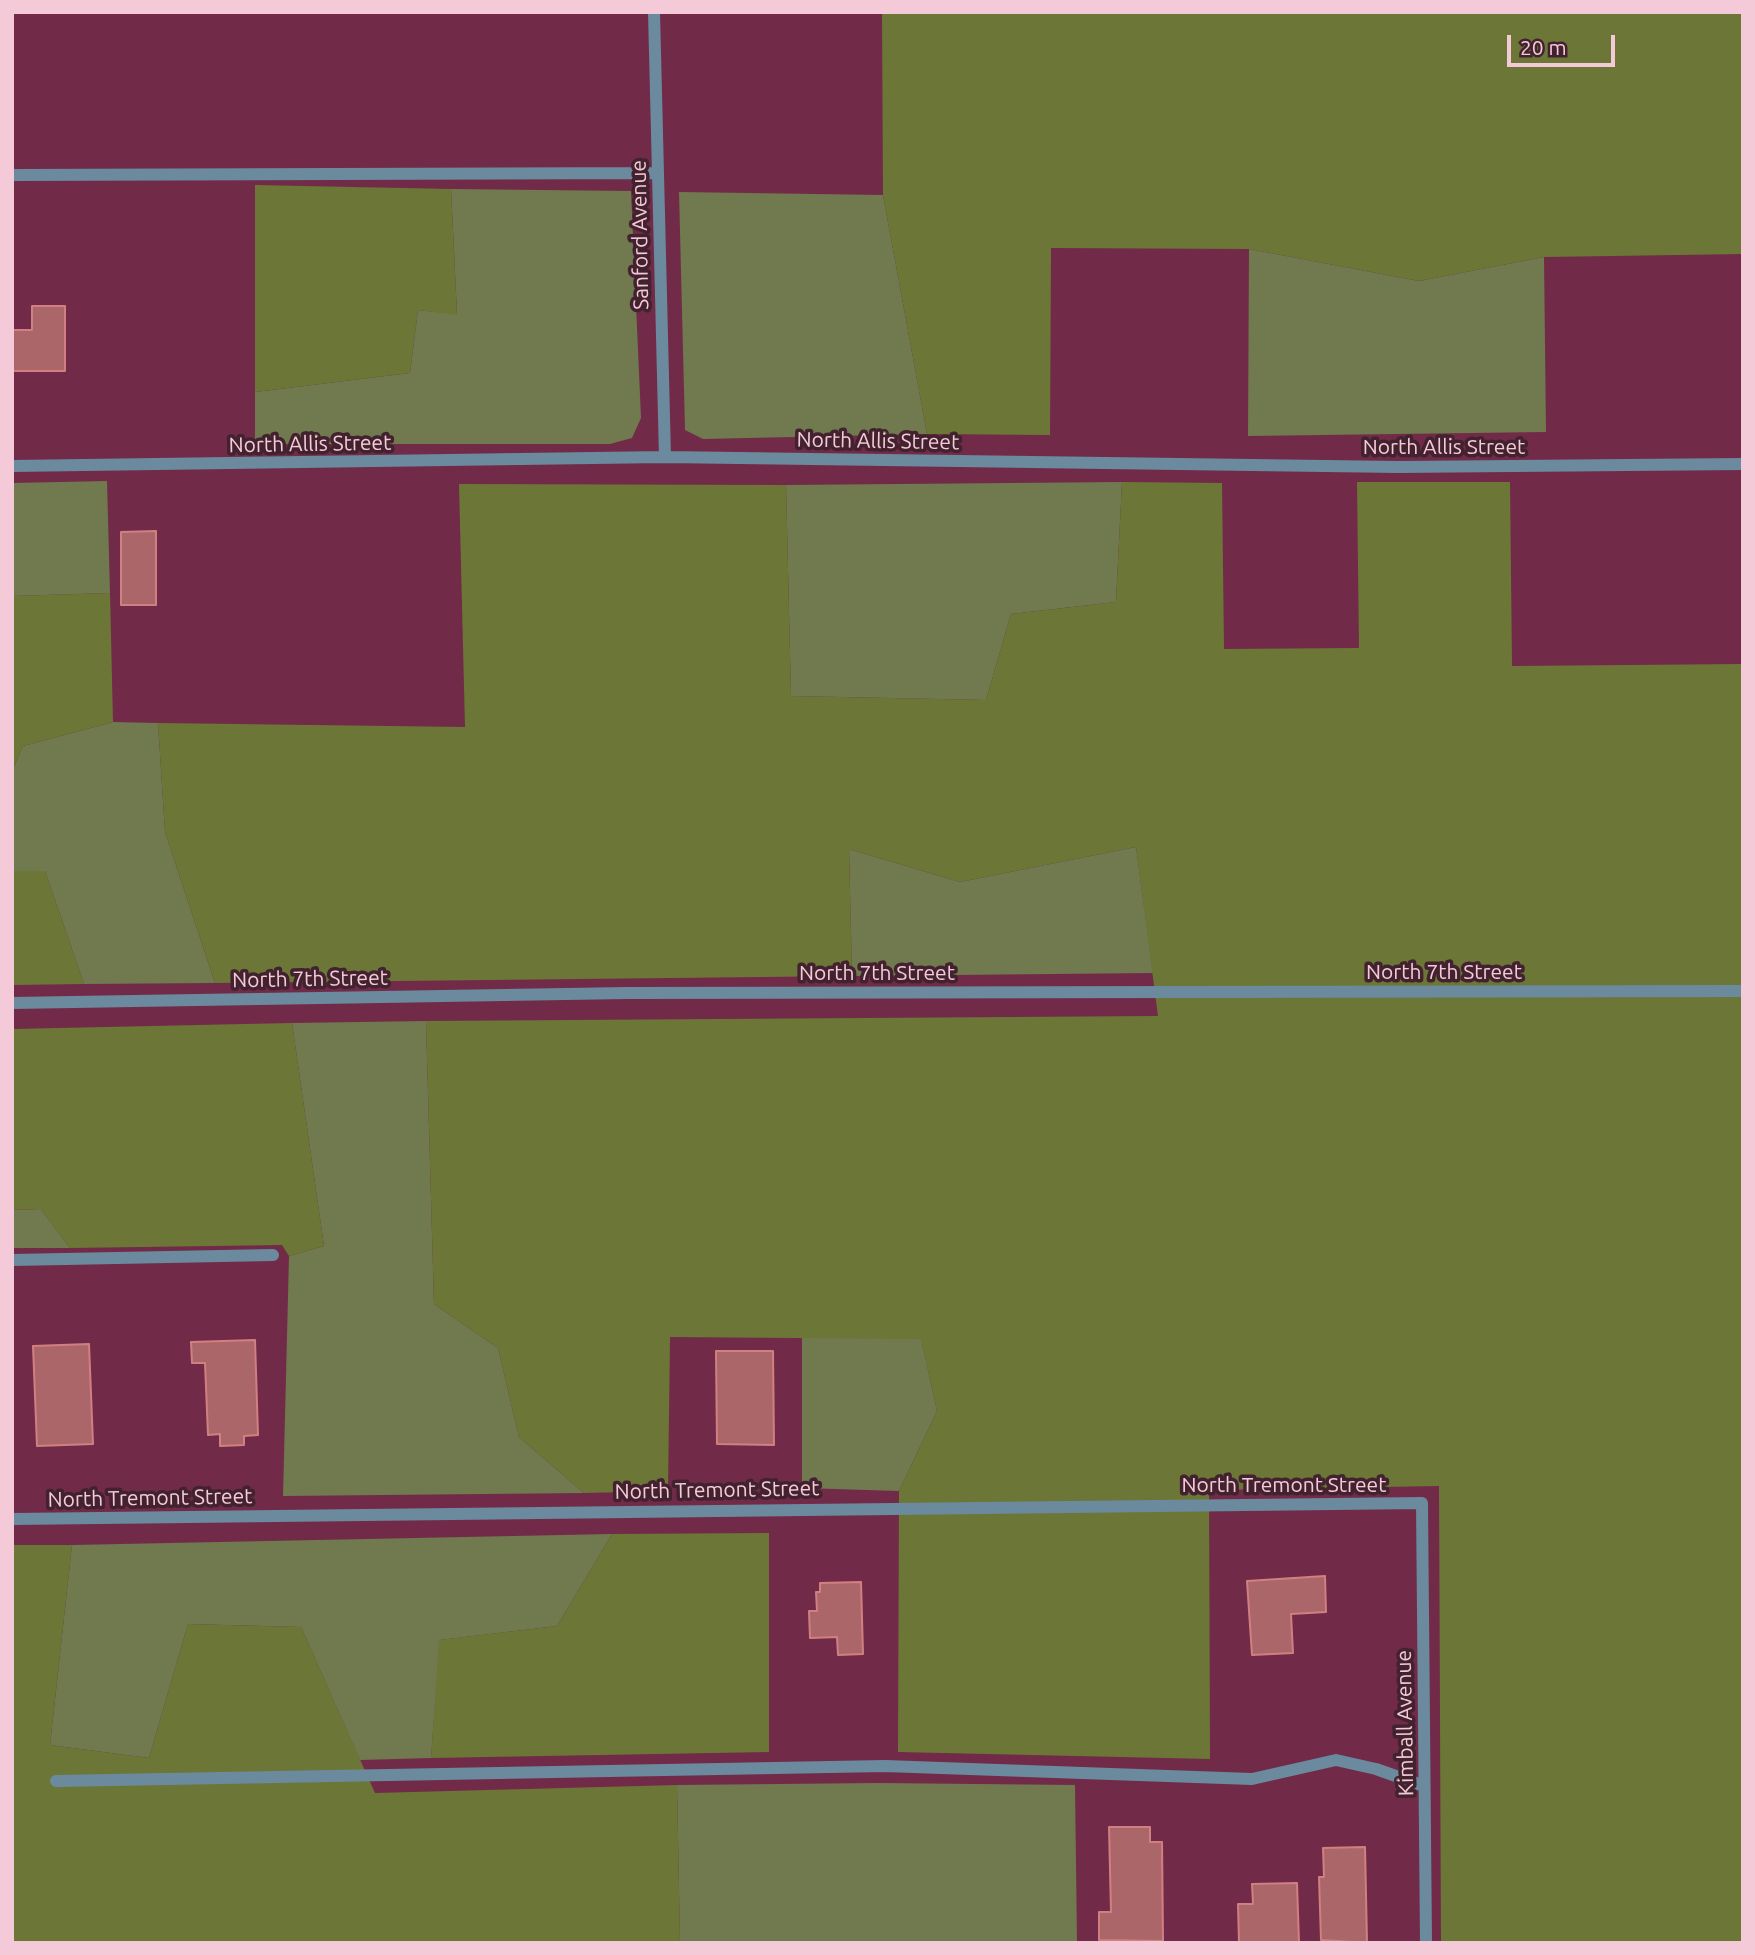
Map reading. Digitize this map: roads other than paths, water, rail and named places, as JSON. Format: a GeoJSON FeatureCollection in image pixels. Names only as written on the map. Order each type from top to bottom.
{"type":"FeatureCollection","features":[{"type":"Feature","properties":{"kind":"street","name":"Sanford Avenue"},"geometry":{"type":"LineString","coordinates":[[654,12],[665,457]]}},
{"type":"Feature","properties":{"kind":"street"},"geometry":{"type":"LineString","coordinates":[[12,175],[658,173]]}},
{"type":"Feature","properties":{"kind":"street","name":"North Allis Street"},"geometry":{"type":"LineString","coordinates":[[12,467],[665,457],[1398,467],[1743,464]]}},
{"type":"Feature","properties":{"kind":"street","name":"North 7th Street"},"geometry":{"type":"LineString","coordinates":[[12,1003],[627,993],[1743,991]]}},
{"type":"Feature","properties":{"kind":"street"},"geometry":{"type":"LineString","coordinates":[[12,1260],[274,1255]]}},
{"type":"Feature","properties":{"kind":"street","name":"North Tremont Street"},"geometry":{"type":"LineString","coordinates":[[12,1519],[1422,1503]]}},
{"type":"Feature","properties":{"kind":"street","name":"Kimball Avenue"},"geometry":{"type":"LineString","coordinates":[[1422,1503],[1426,1943]]}},
{"type":"Feature","properties":{"kind":"street"},"geometry":{"type":"LineString","coordinates":[[57,1781],[884,1766],[1252,1779],[1336,1760],[1376,1769],[1424,1786]]}}]}
